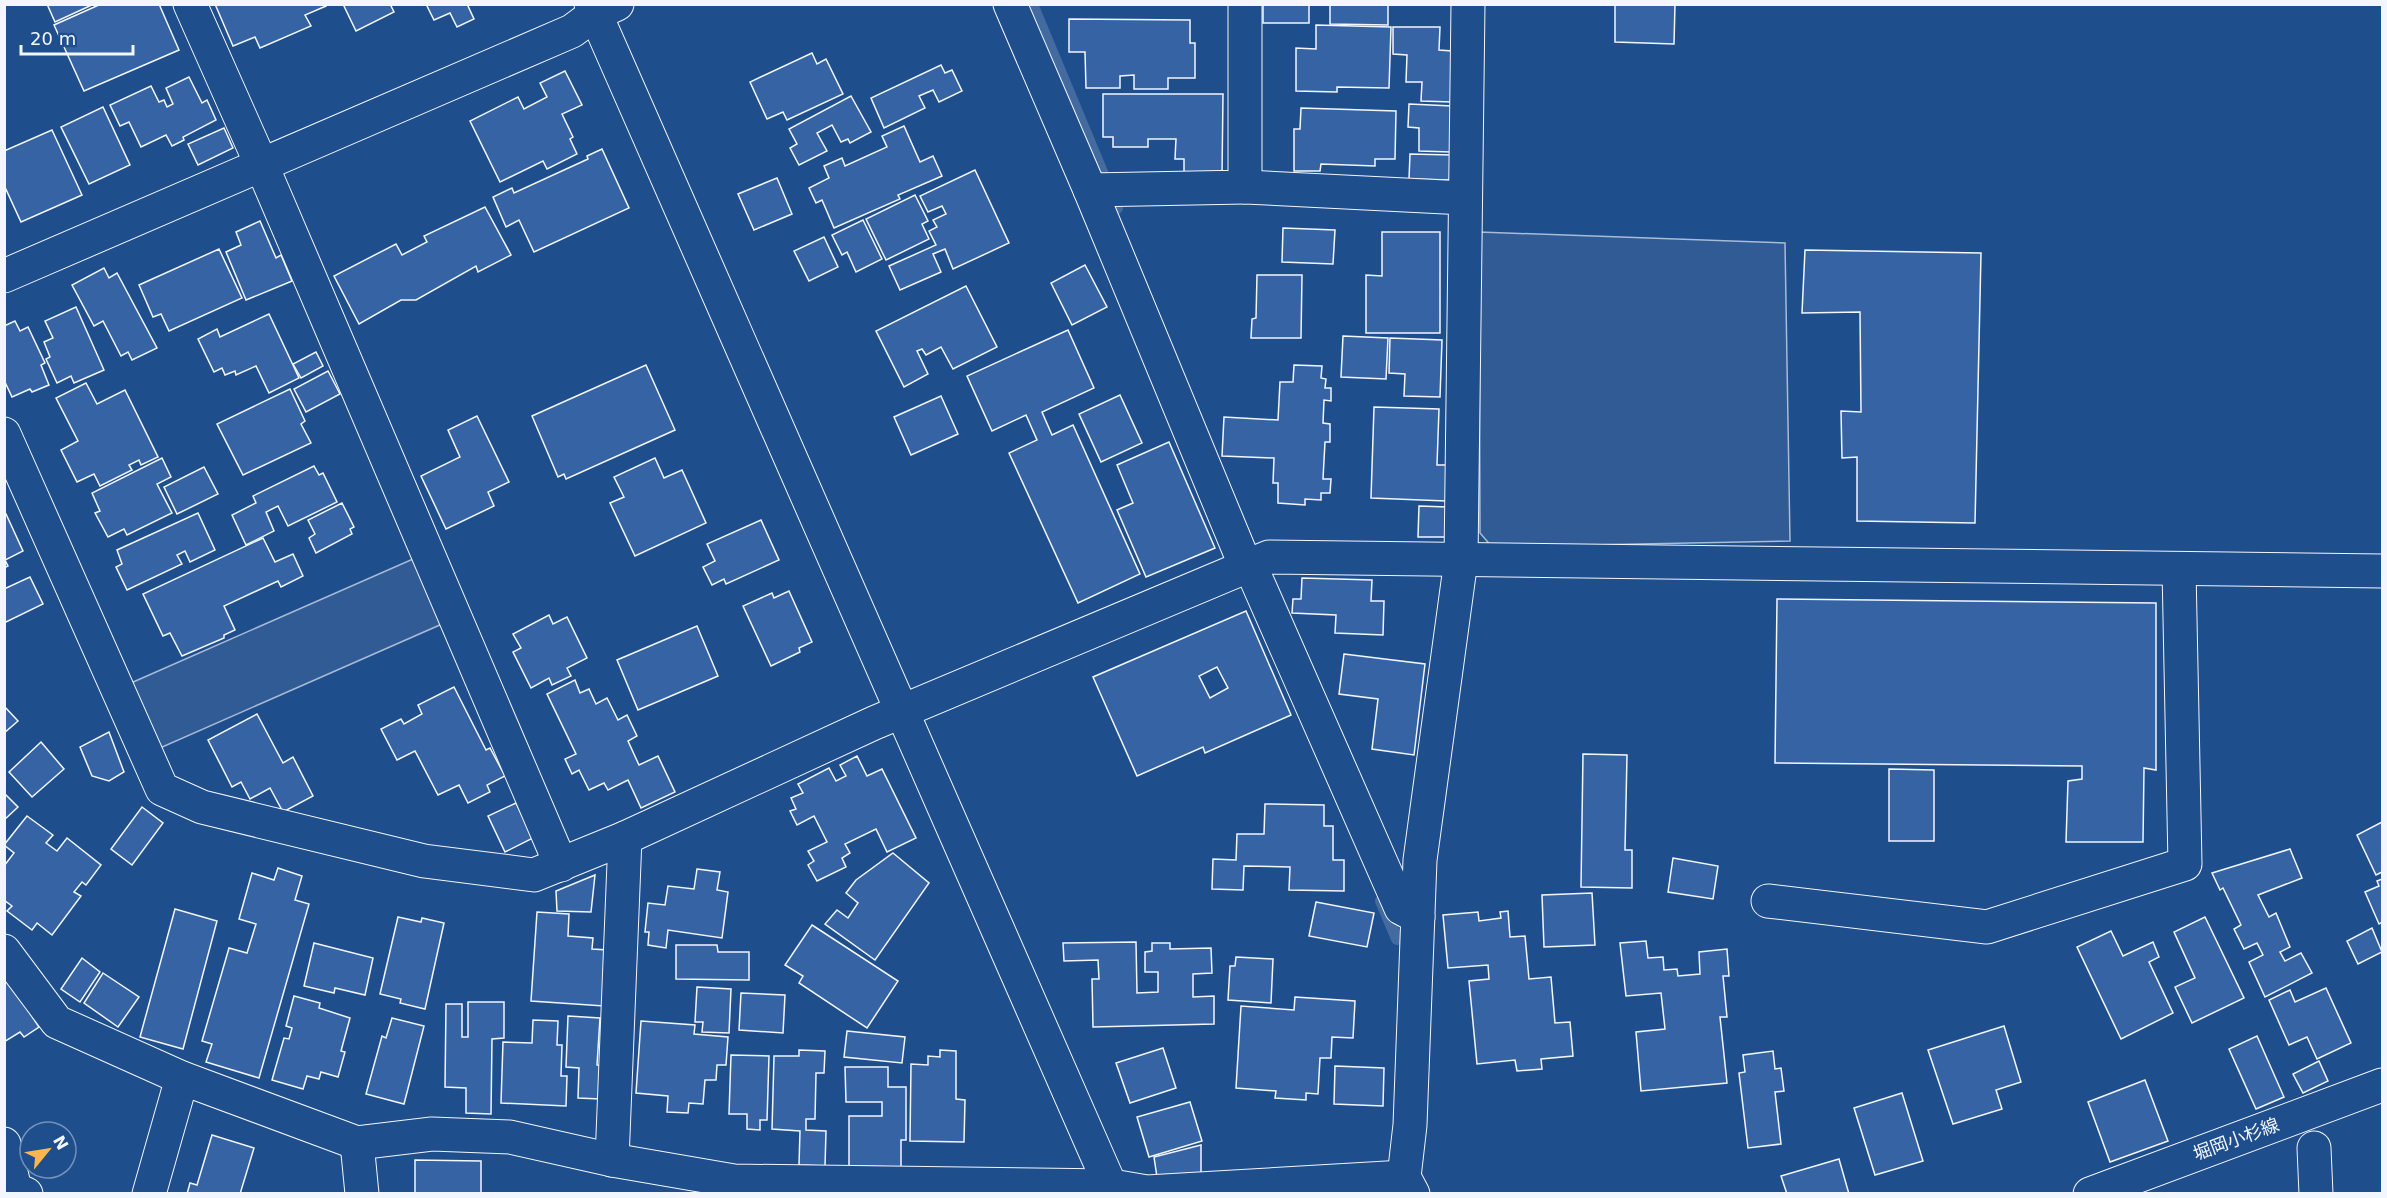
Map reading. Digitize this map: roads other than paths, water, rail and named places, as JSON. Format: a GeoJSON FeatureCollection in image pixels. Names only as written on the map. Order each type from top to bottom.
{"type":"FeatureCollection","features":[{"type":"Feature","properties":{"kind":"street"},"geometry":{"type":"LineString","coordinates":[[190,4],[262,166],[561,865]]}},
{"type":"Feature","properties":{"kind":"street"},"geometry":{"type":"LineString","coordinates":[[1010,4],[1248,566],[1401,908],[1418,917]]}},
{"type":"Feature","properties":{"kind":"street"},"geometry":{"type":"LineString","coordinates":[[1245,4],[1245,187]]}},
{"type":"Feature","properties":{"kind":"street"},"geometry":{"type":"LineString","coordinates":[[4,951],[57,1022],[182,1078],[357,1143],[432,1134],[510,1137],[612,1160],[734,1181],[1147,1192],[1408,1186],[1420,860],[1461,560],[1468,4]]}},
{"type":"Feature","properties":{"kind":"street"},"geometry":{"type":"LineString","coordinates":[[4,276],[572,31],[601,8],[902,711],[1113,1190]]}},
{"type":"Feature","properties":{"kind":"street"},"geometry":{"type":"LineString","coordinates":[[1090,190],[1245,187],[1465,198]]}},
{"type":"Feature","properties":{"kind":"street"},"geometry":{"type":"LineString","coordinates":[[4,434],[162,789],[202,807],[424,861],[534,874],[625,838],[902,711],[1269,558],[2382,571]]}},
{"type":"Feature","properties":{"kind":"street"},"geometry":{"type":"LineString","coordinates":[[1768,901],[1987,927],[2185,864],[2179,569]]}},
{"type":"Feature","properties":{"kind":"street"},"geometry":{"type":"LineString","coordinates":[[612,1160],[625,838]]}},
{"type":"Feature","properties":{"kind":"street"},"geometry":{"type":"LineString","coordinates":[[149,1194],[182,1078]]}},
{"type":"Feature","properties":{"kind":"street","name":"堀岡小杉線"},"geometry":{"type":"LineString","coordinates":[[2090,1194],[2382,1085]]}},
{"type":"Feature","properties":{"kind":"street"},"geometry":{"type":"LineString","coordinates":[[357,1143],[362,1194]]}},
{"type":"Feature","properties":{"kind":"street"},"geometry":{"type":"LineString","coordinates":[[4,1144],[15,1192]]}},
{"type":"Feature","properties":{"kind":"street"},"geometry":{"type":"LineString","coordinates":[[2314,1148],[2316,1194]]}},
{"type":"Feature","properties":{"kind":"waterway"},"geometry":{"type":"LineString","coordinates":[[1032,4],[1117,208]]}},
{"type":"Feature","properties":{"kind":"waterway"},"geometry":{"type":"LineString","coordinates":[[1381,901],[1397,939]]}}]}
